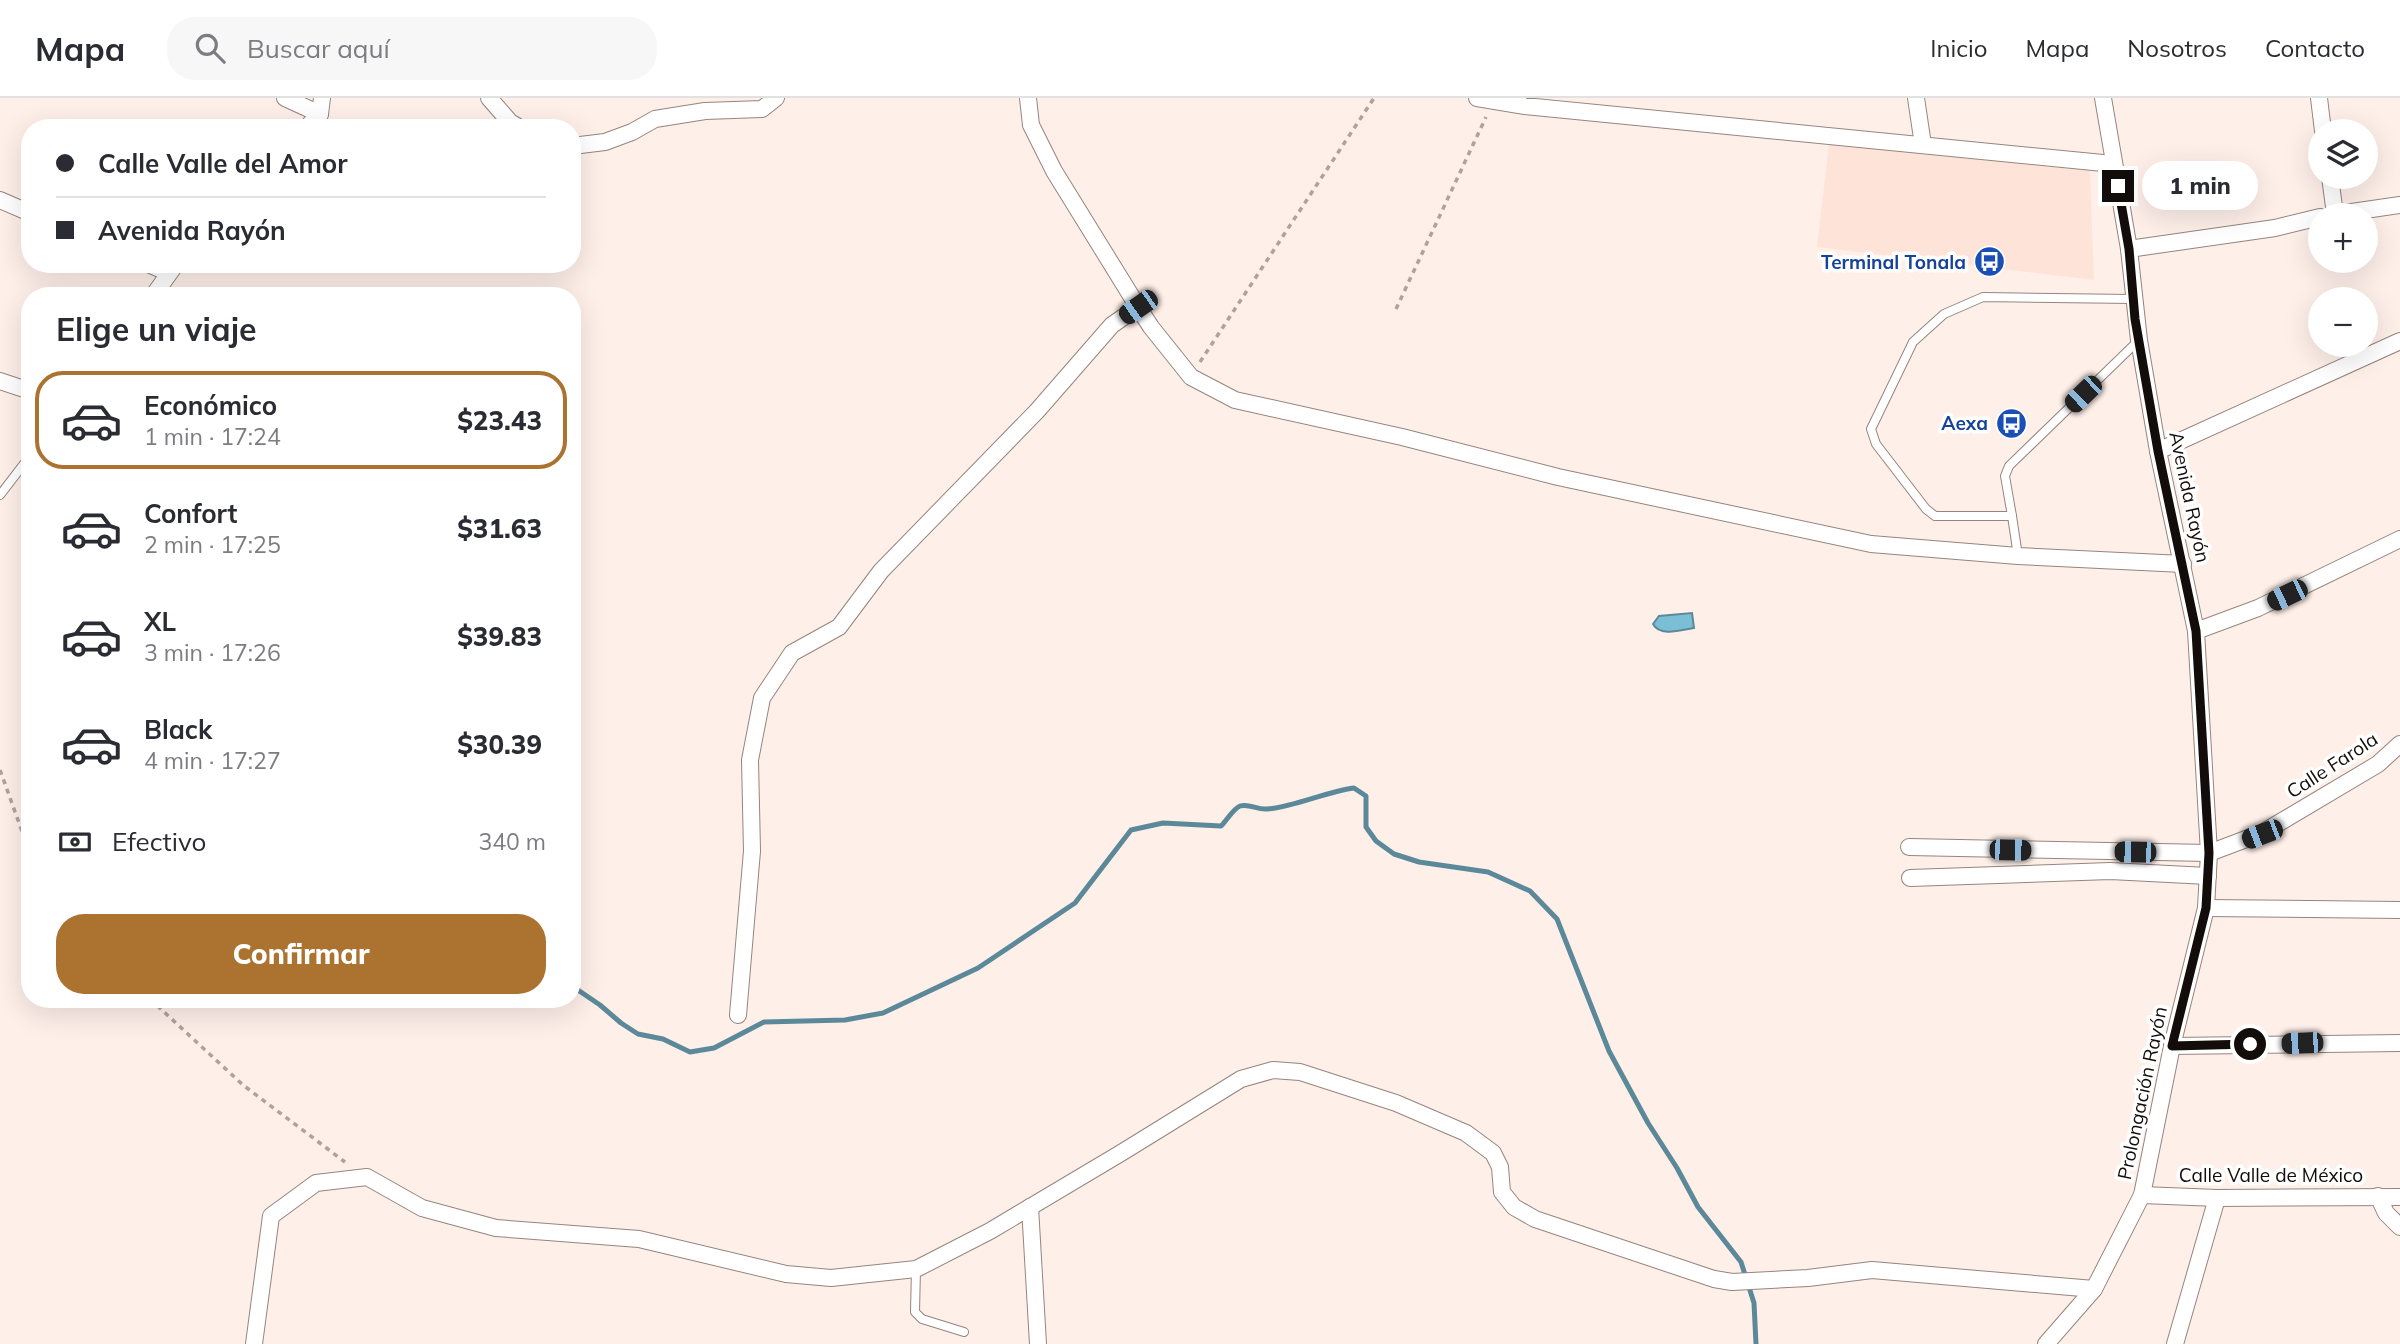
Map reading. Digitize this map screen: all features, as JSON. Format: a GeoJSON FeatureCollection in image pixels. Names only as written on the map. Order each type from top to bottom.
{"type":"FeatureCollection","features":[{"type":"Feature","properties":{"kind":"street"},"geometry":{"type":"LineString","coordinates":[[285,98],[321,106]]}},
{"type":"Feature","properties":{"kind":"street"},"geometry":{"type":"LineString","coordinates":[[489,98],[507,119]]}},
{"type":"Feature","properties":{"kind":"street"},"geometry":{"type":"LineString","coordinates":[[581,145],[605,142],[632,132],[655,119],[705,111],[762,109],[776,98]]}},
{"type":"Feature","properties":{"kind":"street"},"geometry":{"type":"LineString","coordinates":[[1028,98],[1031,125],[1054,171],[1150,327],[1191,377],[1235,400],[1402,437],[1558,477],[1871,544],[2018,556],[2183,564]]}},
{"type":"Feature","properties":{"kind":"street"},"geometry":{"type":"LineString","coordinates":[[1477,98],[2113,164]]}},
{"type":"Feature","properties":{"kind":"street"},"geometry":{"type":"LineString","coordinates":[[1916,98],[1923,145]]}},
{"type":"Feature","properties":{"kind":"street","name":"Avenida Rayón"},"geometry":{"type":"LineString","coordinates":[[2103,98],[2129,249],[2133,299],[2158,451],[2196,631],[2209,853],[2206,908]]}},
{"type":"Feature","properties":{"kind":"street"},"geometry":{"type":"LineString","coordinates":[[2319,98],[2322,119]]}},
{"type":"Feature","properties":{"kind":"street"},"geometry":{"type":"LineString","coordinates":[[0,200],[21,209]]}},
{"type":"Feature","properties":{"kind":"street"},"geometry":{"type":"LineString","coordinates":[[2378,208],[2400,205]]}},
{"type":"Feature","properties":{"kind":"street"},"geometry":{"type":"LineString","coordinates":[[2129,249],[2308,221]]}},
{"type":"Feature","properties":{"kind":"street"},"geometry":{"type":"LineString","coordinates":[[738,1015],[752,851],[750,760],[762,698],[792,653],[839,627],[881,571],[1037,411],[1112,325],[1138,307]]}},
{"type":"Feature","properties":{"kind":"street"},"geometry":{"type":"LineString","coordinates":[[2158,451],[2400,341]]}},
{"type":"Feature","properties":{"kind":"street"},"geometry":{"type":"LineString","coordinates":[[0,381],[21,388]]}},
{"type":"Feature","properties":{"kind":"street"},"geometry":{"type":"LineString","coordinates":[[2196,631],[2258,608],[2400,539]]}},
{"type":"Feature","properties":{"kind":"street","name":"Calle Farola"},"geometry":{"type":"LineString","coordinates":[[2209,853],[2262,834],[2378,764],[2400,744]]}},
{"type":"Feature","properties":{"kind":"street"},"geometry":{"type":"LineString","coordinates":[[1909,848],[2209,853]]}},
{"type":"Feature","properties":{"kind":"street"},"geometry":{"type":"LineString","coordinates":[[2110,852],[2110,871]]}},
{"type":"Feature","properties":{"kind":"street"},"geometry":{"type":"LineString","coordinates":[[1910,878],[2110,871],[2208,876]]}},
{"type":"Feature","properties":{"kind":"street"},"geometry":{"type":"LineString","coordinates":[[2206,908],[2400,910]]}},
{"type":"Feature","properties":{"kind":"street","name":"Prolongación Rayón"},"geometry":{"type":"LineString","coordinates":[[2046,1344],[2094,1289],[2142,1195],[2172,1046],[2206,908]]}},
{"type":"Feature","properties":{"kind":"street"},"geometry":{"type":"LineString","coordinates":[[2172,1046],[2400,1043]]}},
{"type":"Feature","properties":{"kind":"street"},"geometry":{"type":"LineString","coordinates":[[254,1344],[271,1216],[316,1183],[367,1177],[422,1208],[496,1227],[639,1239],[786,1274],[831,1278],[916,1269],[1030,1207],[1241,1079],[1273,1070],[1300,1072],[1395,1103],[1466,1133],[1493,1153],[1500,1167],[1502,1192],[1514,1208],[1535,1219],[1714,1279],[1732,1282],[1808,1278],[1872,1270],[2094,1289]]}},
{"type":"Feature","properties":{"kind":"street","name":"Calle Valle de México"},"geometry":{"type":"LineString","coordinates":[[2142,1195],[2217,1198],[2400,1197]]}},
{"type":"Feature","properties":{"kind":"street"},"geometry":{"type":"LineString","coordinates":[[2378,1196],[2386,1213],[2400,1227]]}},
{"type":"Feature","properties":{"kind":"street"},"geometry":{"type":"LineString","coordinates":[[2175,1344],[2217,1198]]}},
{"type":"Feature","properties":{"kind":"street"},"geometry":{"type":"LineString","coordinates":[[1030,1207],[1038,1344]]}},
{"type":"Feature","properties":{"kind":"lane"},"geometry":{"type":"LineString","coordinates":[[2012,516],[1936,516],[1926,509],[1876,444],[1871,429],[1913,342],[1944,314],[1983,297],[2133,299]]}},
{"type":"Feature","properties":{"kind":"lane"},"geometry":{"type":"LineString","coordinates":[[2018,556],[2005,476],[2009,466],[2139,340]]}},
{"type":"Feature","properties":{"kind":"lane"},"geometry":{"type":"LineString","coordinates":[[0,495],[21,468]]}},
{"type":"Feature","properties":{"kind":"lane"},"geometry":{"type":"LineString","coordinates":[[916,1269],[915,1312],[922,1319],[964,1332]]}},
{"type":"Feature","properties":{"kind":"path"},"geometry":{"type":"LineString","coordinates":[[1191,377],[1374,98]]}},
{"type":"Feature","properties":{"kind":"path"},"geometry":{"type":"LineString","coordinates":[[1396,309],[1494,100]]}},
{"type":"Feature","properties":{"kind":"path"},"geometry":{"type":"LineString","coordinates":[[0,770],[21,828]]}},
{"type":"Feature","properties":{"kind":"path"},"geometry":{"type":"LineString","coordinates":[[160,1008],[243,1085],[367,1177]]}},
{"type":"Feature","properties":{"kind":"shaded area"},"geometry":{"type":"Polygon","coordinates":[[[1829,144],[2090,171],[2094,280],[1817,247],[1829,144]]]}},
{"type":"Feature","properties":{"kind":"water"},"geometry":{"type":"Polygon","coordinates":[[[1692,613],[1694,628],[1666,632],[1653,624],[1659,616],[1692,613]]]}},
{"type":"Feature","properties":{"kind":"waterway"},"geometry":{"type":"LineString","coordinates":[[581,992],[638,1034],[663,1039],[690,1052],[714,1048],[764,1022],[845,1020],[883,1013],[978,968],[1075,903],[1131,830],[1163,823],[1221,826],[1240,806],[1277,808],[1354,788],[1366,796],[1366,827],[1376,841],[1394,854],[1419,862],[1488,872],[1530,891],[1557,919],[1609,1051],[1698,1207],[1741,1262],[1754,1303],[1756,1344]]}},
{"type":"Feature","properties":{"kind":"place","name":"Terminal Tonala"},"geometry":{"type":"Point","coordinates":[1989,262]}},
{"type":"Feature","properties":{"kind":"place","name":"Aexa"},"geometry":{"type":"Point","coordinates":[2011,423]}},
{"type":"Feature","properties":{"kind":"route"},"geometry":{"type":"LineString","coordinates":[[2118,186],[2129,249],[2135,319],[2158,451],[2196,631],[2209,853],[2206,908],[2172,1046],[2250,1044]]}}]}
